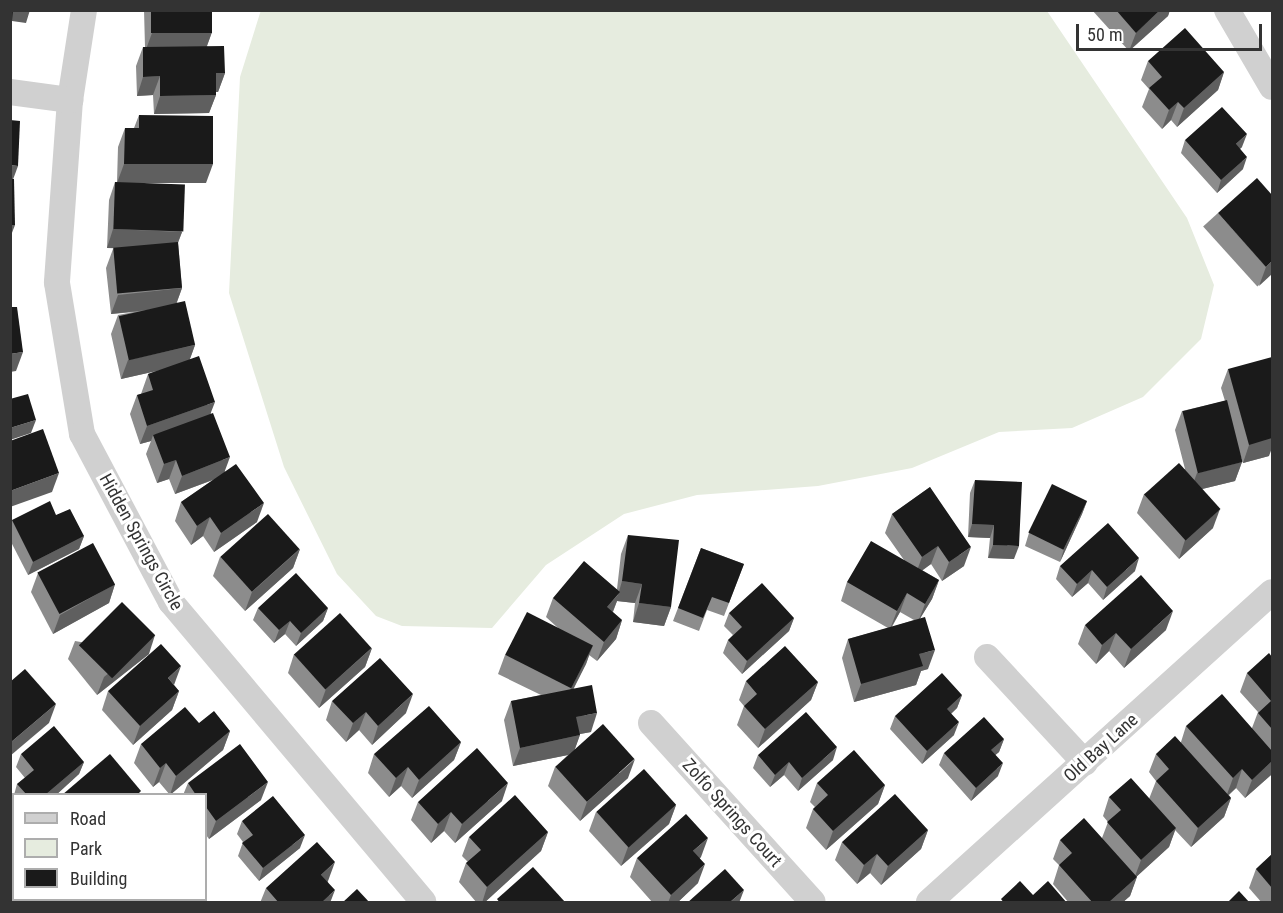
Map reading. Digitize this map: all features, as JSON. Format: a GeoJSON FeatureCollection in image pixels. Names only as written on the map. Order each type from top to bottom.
{"type":"FeatureCollection","features":[{"type":"Feature","properties":{"kind":"street","name":"Hidden Springs Circle"},"geometry":{"type":"LineString","coordinates":[[84,10],[70,100],[57,283],[82,434],[171,602],[424,903]]}},
{"type":"Feature","properties":{"kind":"street"},"geometry":{"type":"LineString","coordinates":[[1227,10],[1272,87]]}},
{"type":"Feature","properties":{"kind":"street"},"geometry":{"type":"LineString","coordinates":[[10,92],[70,100]]}},
{"type":"Feature","properties":{"kind":"street","name":"Old Bay Lane"},"geometry":{"type":"LineString","coordinates":[[929,903],[1085,764],[1272,592]]}},
{"type":"Feature","properties":{"kind":"street"},"geometry":{"type":"LineString","coordinates":[[987,657],[1085,764]]}},
{"type":"Feature","properties":{"kind":"street","name":"Zolfo Springs Court"},"geometry":{"type":"LineString","coordinates":[[651,723],[813,903]]}},
{"type":"Feature","properties":{"kind":"green space"},"geometry":{"type":"Polygon","coordinates":[[[261,10],[1047,11],[1187,218],[1214,285],[1201,339],[1143,397],[1072,428],[999,432],[912,468],[818,486],[697,495],[624,514],[546,565],[492,628],[402,626],[376,616],[337,574],[284,467],[229,293],[240,77],[261,10]]]}},
{"type":"Feature","properties":{"kind":"building"},"geometry":{"type":"Polygon","coordinates":[[[10,10],[13,10],[12,21],[10,20],[10,10]]]}},
{"type":"Feature","properties":{"kind":"building"},"geometry":{"type":"Polygon","coordinates":[[[151,10],[212,10],[212,33],[151,33],[151,10]]]}},
{"type":"Feature","properties":{"kind":"building"},"geometry":{"type":"Polygon","coordinates":[[[1116,10],[1160,10],[1136,33],[1116,10]]]}},
{"type":"Feature","properties":{"kind":"building"},"geometry":{"type":"Polygon","coordinates":[[[1185,28],[1224,72],[1184,108],[1178,102],[1169,110],[1149,88],[1162,77],[1148,61],[1185,28]]]}},
{"type":"Feature","properties":{"kind":"building"},"geometry":{"type":"Polygon","coordinates":[[[224,46],[225,73],[216,73],[216,95],[160,96],[160,76],[143,77],[143,47],[224,46]]]}},
{"type":"Feature","properties":{"kind":"building"},"geometry":{"type":"Polygon","coordinates":[[[1222,107],[1247,134],[1236,144],[1247,157],[1221,180],[1185,140],[1222,107]]]}},
{"type":"Feature","properties":{"kind":"building"},"geometry":{"type":"Polygon","coordinates":[[[139,115],[213,116],[213,164],[124,164],[125,128],[139,128],[139,115]]]}},
{"type":"Feature","properties":{"kind":"building"},"geometry":{"type":"Polygon","coordinates":[[[10,120],[20,121],[18,166],[10,165],[10,120]]]}},
{"type":"Feature","properties":{"kind":"building"},"geometry":{"type":"Polygon","coordinates":[[[1257,178],[1272,195],[1272,261],[1266,267],[1218,213],[1257,178]]]}},
{"type":"Feature","properties":{"kind":"building"},"geometry":{"type":"Polygon","coordinates":[[[10,179],[14,179],[15,225],[10,225],[10,179]]]}},
{"type":"Feature","properties":{"kind":"building"},"geometry":{"type":"Polygon","coordinates":[[[115,182],[185,184],[183,231],[113,229],[115,182]]]}},
{"type":"Feature","properties":{"kind":"building"},"geometry":{"type":"Polygon","coordinates":[[[178,242],[182,288],[117,293],[113,248],[178,242]]]}},
{"type":"Feature","properties":{"kind":"building"},"geometry":{"type":"Polygon","coordinates":[[[10,268],[12,297],[10,297],[10,268]]]}},
{"type":"Feature","properties":{"kind":"building"},"geometry":{"type":"Polygon","coordinates":[[[185,301],[195,345],[129,360],[119,316],[185,301]]]}},
{"type":"Feature","properties":{"kind":"building"},"geometry":{"type":"Polygon","coordinates":[[[10,307],[17,307],[23,352],[10,354],[10,307]]]}},
{"type":"Feature","properties":{"kind":"building"},"geometry":{"type":"Polygon","coordinates":[[[199,356],[215,402],[147,426],[137,395],[153,390],[148,374],[199,356]]]}},
{"type":"Feature","properties":{"kind":"building"},"geometry":{"type":"Polygon","coordinates":[[[1272,357],[1272,438],[1249,445],[1228,369],[1272,357]]]}},
{"type":"Feature","properties":{"kind":"building"},"geometry":{"type":"Polygon","coordinates":[[[28,394],[36,420],[10,428],[10,399],[28,394]]]}},
{"type":"Feature","properties":{"kind":"building"},"geometry":{"type":"Polygon","coordinates":[[[1227,400],[1242,462],[1198,473],[1182,411],[1227,400]]]}},
{"type":"Feature","properties":{"kind":"building"},"geometry":{"type":"Polygon","coordinates":[[[213,413],[230,457],[182,476],[176,460],[164,464],[153,435],[213,413]]]}},
{"type":"Feature","properties":{"kind":"building"},"geometry":{"type":"Polygon","coordinates":[[[43,429],[59,473],[10,491],[10,441],[43,429]]]}},
{"type":"Feature","properties":{"kind":"building"},"geometry":{"type":"Polygon","coordinates":[[[1179,463],[1220,509],[1186,541],[1144,494],[1179,463]]]}},
{"type":"Feature","properties":{"kind":"building"},"geometry":{"type":"Polygon","coordinates":[[[236,464],[264,503],[221,533],[210,517],[197,526],[181,502],[236,464]]]}},
{"type":"Feature","properties":{"kind":"building"},"geometry":{"type":"Polygon","coordinates":[[[975,480],[1022,482],[1019,546],[993,545],[994,525],[972,524],[975,480]]]}},
{"type":"Feature","properties":{"kind":"building"},"geometry":{"type":"Polygon","coordinates":[[[1052,484],[1087,501],[1063,550],[1028,533],[1052,484]]]}},
{"type":"Feature","properties":{"kind":"building"},"geometry":{"type":"Polygon","coordinates":[[[930,487],[971,547],[949,562],[938,546],[922,557],[892,514],[930,487]]]}},
{"type":"Feature","properties":{"kind":"building"},"geometry":{"type":"Polygon","coordinates":[[[50,501],[56,515],[70,509],[84,536],[33,562],[12,520],[50,501]]]}},
{"type":"Feature","properties":{"kind":"building"},"geometry":{"type":"Polygon","coordinates":[[[268,514],[299,549],[252,592],[220,557],[268,514]]]}},
{"type":"Feature","properties":{"kind":"building"},"geometry":{"type":"Polygon","coordinates":[[[1108,523],[1139,558],[1107,587],[1092,570],[1077,584],[1060,566],[1108,523]]]}},
{"type":"Feature","properties":{"kind":"building"},"geometry":{"type":"Polygon","coordinates":[[[628,535],[679,540],[671,607],[639,603],[642,584],[622,581],[628,535]]]}},
{"type":"Feature","properties":{"kind":"building"},"geometry":{"type":"Polygon","coordinates":[[[871,541],[939,580],[925,604],[907,593],[897,611],[847,582],[871,541]]]}},
{"type":"Feature","properties":{"kind":"building"},"geometry":{"type":"Polygon","coordinates":[[[93,543],[115,584],[59,614],[37,573],[93,543]]]}},
{"type":"Feature","properties":{"kind":"building"},"geometry":{"type":"Polygon","coordinates":[[[701,548],[744,564],[729,603],[712,597],[703,618],[678,608],[701,548]]]}},
{"type":"Feature","properties":{"kind":"building"},"geometry":{"type":"Polygon","coordinates":[[[584,561],[620,592],[607,607],[622,620],[604,642],[553,598],[584,561]]]}},
{"type":"Feature","properties":{"kind":"building"},"geometry":{"type":"Polygon","coordinates":[[[296,573],[328,608],[301,633],[290,621],[279,630],[258,608],[296,573]]]}},
{"type":"Feature","properties":{"kind":"building"},"geometry":{"type":"Polygon","coordinates":[[[1141,575],[1173,611],[1131,649],[1116,633],[1102,645],[1085,625],[1141,575]]]}},
{"type":"Feature","properties":{"kind":"building"},"geometry":{"type":"Polygon","coordinates":[[[762,583],[794,618],[747,661],[728,640],[742,627],[729,613],[762,583]]]}},
{"type":"Feature","properties":{"kind":"building"},"geometry":{"type":"Polygon","coordinates":[[[122,602],[155,635],[112,678],[79,645],[122,602]]]}},
{"type":"Feature","properties":{"kind":"building"},"geometry":{"type":"Polygon","coordinates":[[[527,612],[593,646],[571,688],[505,655],[527,612]]]}},
{"type":"Feature","properties":{"kind":"building"},"geometry":{"type":"Polygon","coordinates":[[[340,613],[371,648],[325,689],[294,654],[340,613]]]}},
{"type":"Feature","properties":{"kind":"building"},"geometry":{"type":"Polygon","coordinates":[[[925,617],[935,650],[919,654],[923,666],[861,684],[848,639],[925,617]]]}},
{"type":"Feature","properties":{"kind":"building"},"geometry":{"type":"Polygon","coordinates":[[[161,644],[181,666],[168,678],[179,691],[140,726],[108,691],[161,644]]]}},
{"type":"Feature","properties":{"kind":"building"},"geometry":{"type":"Polygon","coordinates":[[[785,646],[818,682],[765,729],[744,706],[757,694],[746,681],[785,646]]]}},
{"type":"Feature","properties":{"kind":"building"},"geometry":{"type":"Polygon","coordinates":[[[1269,653],[1272,657],[1272,729],[1258,713],[1271,701],[1247,673],[1269,653]]]}},
{"type":"Feature","properties":{"kind":"building"},"geometry":{"type":"Polygon","coordinates":[[[380,658],[413,694],[378,726],[366,712],[353,723],[332,701],[380,658]]]}},
{"type":"Feature","properties":{"kind":"building"},"geometry":{"type":"Polygon","coordinates":[[[25,669],[56,704],[10,743],[10,682],[25,669]]]}},
{"type":"Feature","properties":{"kind":"building"},"geometry":{"type":"Polygon","coordinates":[[[942,673],[962,695],[947,709],[959,722],[927,751],[895,716],[942,673]]]}},
{"type":"Feature","properties":{"kind":"building"},"geometry":{"type":"Polygon","coordinates":[[[592,685],[597,713],[576,717],[580,735],[520,748],[511,701],[592,685]]]}},
{"type":"Feature","properties":{"kind":"building"},"geometry":{"type":"Polygon","coordinates":[[[1222,694],[1272,751],[1272,761],[1252,780],[1242,769],[1233,778],[1186,726],[1222,694]]]}},
{"type":"Feature","properties":{"kind":"building"},"geometry":{"type":"Polygon","coordinates":[[[429,706],[461,742],[419,780],[408,767],[396,778],[374,754],[429,706]]]}},
{"type":"Feature","properties":{"kind":"building"},"geometry":{"type":"Polygon","coordinates":[[[185,707],[199,723],[214,711],[230,731],[176,776],[166,763],[160,768],[141,744],[185,707]]]}},
{"type":"Feature","properties":{"kind":"building"},"geometry":{"type":"Polygon","coordinates":[[[806,712],[837,747],[802,778],[789,762],[775,775],[758,755],[806,712]]]}},
{"type":"Feature","properties":{"kind":"building"},"geometry":{"type":"Polygon","coordinates":[[[984,717],[1004,739],[991,750],[1003,763],[976,788],[944,753],[984,717]]]}},
{"type":"Feature","properties":{"kind":"building"},"geometry":{"type":"Polygon","coordinates":[[[603,724],[634,759],[587,802],[555,767],[603,724]]]}},
{"type":"Feature","properties":{"kind":"building"},"geometry":{"type":"Polygon","coordinates":[[[54,726],[84,762],[47,793],[25,793],[17,784],[34,770],[21,754],[54,726]]]}},
{"type":"Feature","properties":{"kind":"building"},"geometry":{"type":"Polygon","coordinates":[[[1175,736],[1231,798],[1198,828],[1156,781],[1169,769],[1156,754],[1175,736]]]}},
{"type":"Feature","properties":{"kind":"building"},"geometry":{"type":"Polygon","coordinates":[[[240,744],[268,782],[216,821],[207,808],[207,793],[195,793],[188,783],[240,744]]]}},
{"type":"Feature","properties":{"kind":"building"},"geometry":{"type":"Polygon","coordinates":[[[477,748],[508,783],[462,824],[451,812],[438,824],[418,802],[477,748]]]}},
{"type":"Feature","properties":{"kind":"building"},"geometry":{"type":"Polygon","coordinates":[[[854,750],[885,785],[833,831],[813,809],[828,795],[817,783],[854,750]]]}},
{"type":"Feature","properties":{"kind":"building"},"geometry":{"type":"Polygon","coordinates":[[[110,754],[141,791],[139,793],[64,793],[110,754]]]}},
{"type":"Feature","properties":{"kind":"building"},"geometry":{"type":"Polygon","coordinates":[[[644,769],[676,805],[629,847],[596,812],[644,769]]]}},
{"type":"Feature","properties":{"kind":"building"},"geometry":{"type":"Polygon","coordinates":[[[1131,778],[1176,828],[1141,860],[1107,822],[1121,810],[1109,797],[1131,778]]]}},
{"type":"Feature","properties":{"kind":"building"},"geometry":{"type":"Polygon","coordinates":[[[895,794],[928,830],[888,866],[877,854],[864,865],[842,842],[895,794]]]}},
{"type":"Feature","properties":{"kind":"building"},"geometry":{"type":"Polygon","coordinates":[[[515,795],[548,832],[487,887],[466,863],[481,850],[469,837],[515,795]]]}},
{"type":"Feature","properties":{"kind":"building"},"geometry":{"type":"Polygon","coordinates":[[[273,796],[305,835],[263,868],[242,843],[253,835],[242,821],[273,796]]]}},
{"type":"Feature","properties":{"kind":"building"},"geometry":{"type":"Polygon","coordinates":[[[686,814],[708,838],[693,851],[705,864],[671,895],[637,858],[686,814]]]}},
{"type":"Feature","properties":{"kind":"building"},"geometry":{"type":"Polygon","coordinates":[[[1084,818],[1137,877],[1108,903],[1093,903],[1059,865],[1072,853],[1060,840],[1084,818]]]}},
{"type":"Feature","properties":{"kind":"building"},"geometry":{"type":"Polygon","coordinates":[[[317,842],[335,862],[321,875],[335,890],[321,903],[279,903],[266,888],[317,842]]]}},
{"type":"Feature","properties":{"kind":"building"},"geometry":{"type":"Polygon","coordinates":[[[1272,854],[1272,888],[1256,869],[1272,854]]]}},
{"type":"Feature","properties":{"kind":"building"},"geometry":{"type":"Polygon","coordinates":[[[533,867],[565,902],[500,903],[497,899],[533,867]]]}},
{"type":"Feature","properties":{"kind":"building"},"geometry":{"type":"Polygon","coordinates":[[[725,869],[744,890],[729,903],[687,903],[725,869]]]}},
{"type":"Feature","properties":{"kind":"building"},"geometry":{"type":"Polygon","coordinates":[[[1020,881],[1033,895],[1048,881],[1067,903],[1004,903],[1001,899],[1020,881]]]}},
{"type":"Feature","properties":{"kind":"building"},"geometry":{"type":"Polygon","coordinates":[[[357,889],[370,903],[342,903],[357,889]]]}},
{"type":"Feature","properties":{"kind":"building"},"geometry":{"type":"Polygon","coordinates":[[[1239,891],[1250,903],[1227,903],[1239,891]]]}},
{"type":"Feature","properties":{"kind":"building"},"geometry":{"type":"Polygon","coordinates":[[[130,901],[195,901],[196,903],[132,903],[130,901]]]}}]}
